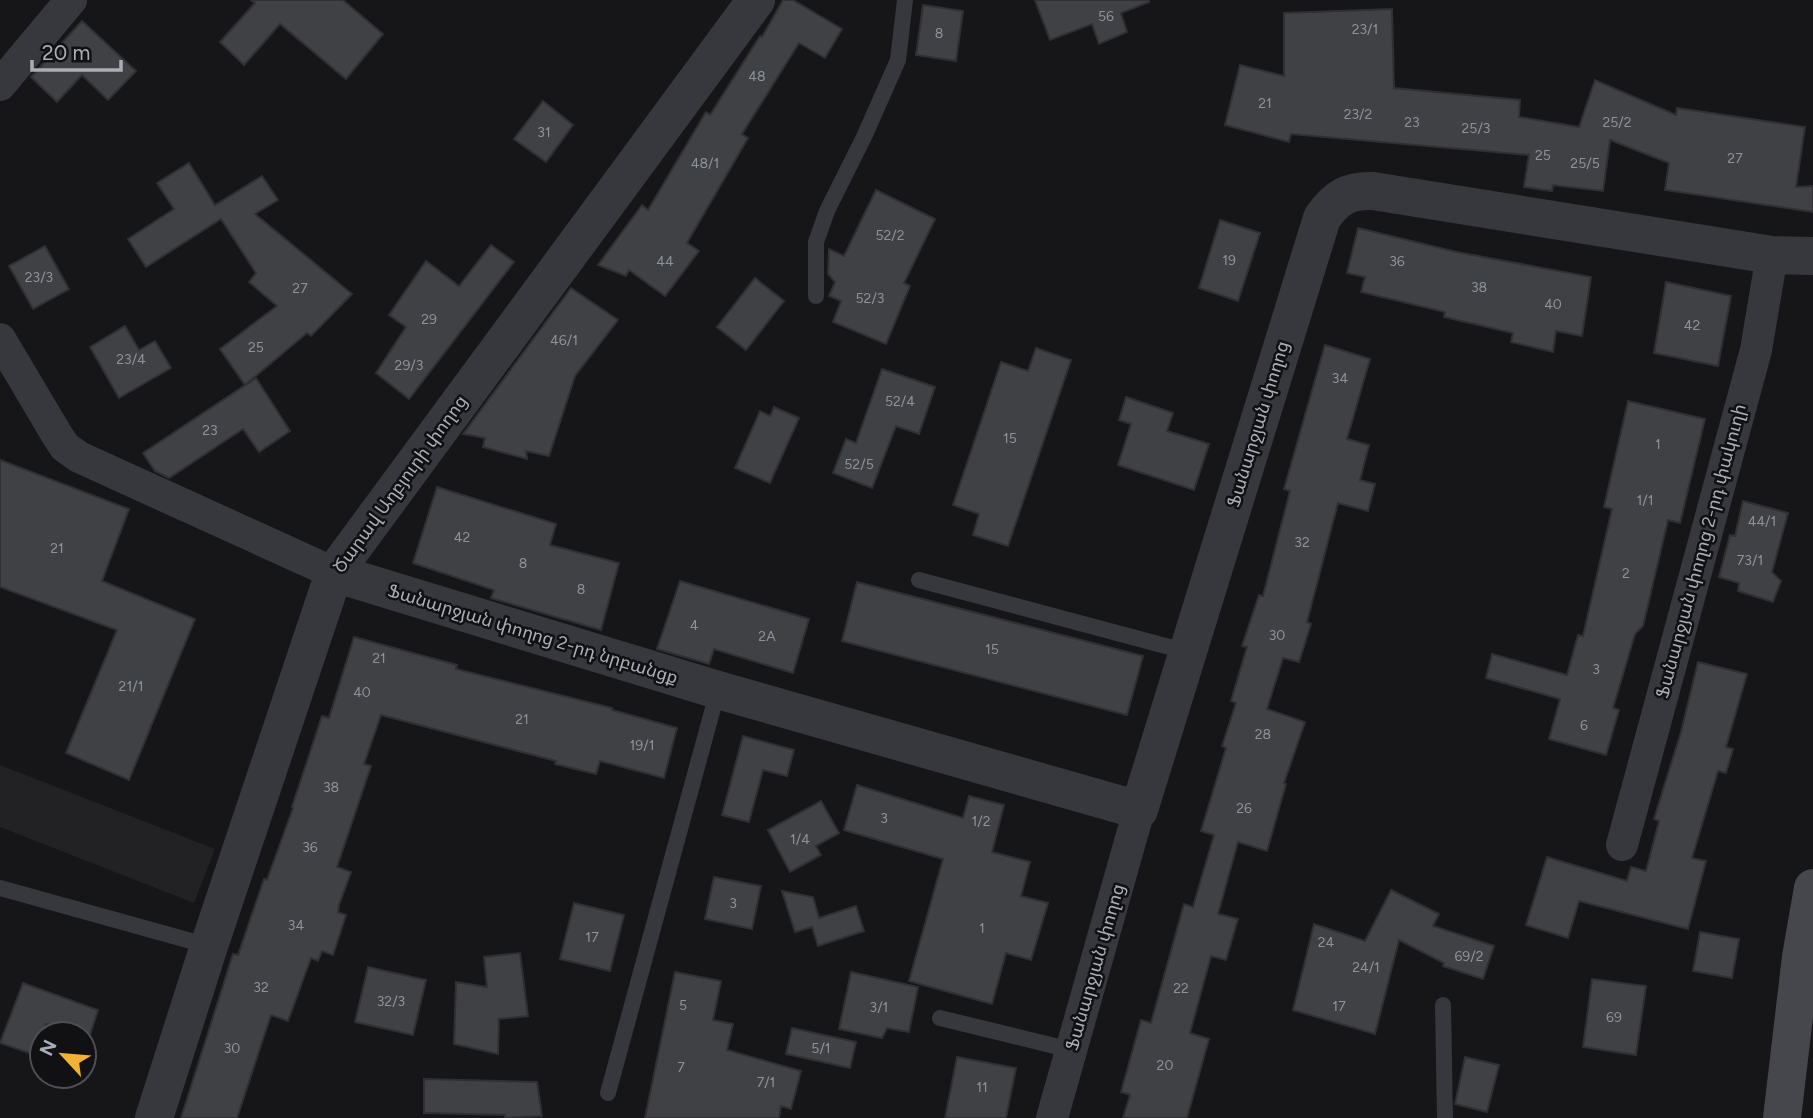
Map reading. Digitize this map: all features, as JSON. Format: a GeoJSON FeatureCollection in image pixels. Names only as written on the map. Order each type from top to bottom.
{"type":"FeatureCollection","features":[{"type":"Feature","properties":{"kind":"main road"},"geometry":{"type":"LineString","coordinates":[[1782,1118],[1805,986],[1813,888]]}},
{"type":"Feature","properties":{"kind":"street"},"geometry":{"type":"LineString","coordinates":[[0,85],[71,0]]}},
{"type":"Feature","properties":{"kind":"street","name":"Ծարավ Աղբյուրի փողոց"},"geometry":{"type":"LineString","coordinates":[[154,1118],[334,573],[756,0]]}},
{"type":"Feature","properties":{"kind":"street","name":"Ֆանարջյան փողոց"},"geometry":{"type":"LineString","coordinates":[[1052,1118],[1139,810],[1322,218],[1331,205],[1345,193],[1373,191],[1772,255],[1813,256]]}},
{"type":"Feature","properties":{"kind":"street","name":"Ֆանարջյան փողոց 2-րդ փակուղի"},"geometry":{"type":"LineString","coordinates":[[1622,845],[1756,350],[1772,255]]}},
{"type":"Feature","properties":{"kind":"street","name":"Ֆանարջյան փողոց 2-րդ նրբանցք"},"geometry":{"type":"LineString","coordinates":[[0,340],[65,447],[79,457],[334,573],[718,690],[1139,810]]}},
{"type":"Feature","properties":{"kind":"lane"},"geometry":{"type":"LineString","coordinates":[[816,296],[816,242],[831,201],[864,137],[898,60],[905,0]]}},
{"type":"Feature","properties":{"kind":"lane"},"geometry":{"type":"LineString","coordinates":[[919,580],[1188,652]]}},
{"type":"Feature","properties":{"kind":"lane"},"geometry":{"type":"LineString","coordinates":[[608,1093],[718,690]]}},
{"type":"Feature","properties":{"kind":"lane"},"geometry":{"type":"LineString","coordinates":[[0,888],[209,946]]}},
{"type":"Feature","properties":{"kind":"lane"},"geometry":{"type":"LineString","coordinates":[[1443,1006],[1445,1118]]}},
{"type":"Feature","properties":{"kind":"lane"},"geometry":{"type":"LineString","coordinates":[[940,1018],[1071,1050]]}},
{"type":"Feature","properties":{"kind":"shaded area"},"geometry":{"type":"Polygon","coordinates":[[[0,765],[215,849],[194,903],[0,827],[0,765]]]}},
{"type":"Feature","properties":{"kind":"building"},"geometry":{"type":"Polygon","coordinates":[[[251,0],[343,0],[383,34],[346,79],[280,24],[244,65],[220,42],[255,3],[251,0]]]}},
{"type":"Feature","properties":{"kind":"building"},"geometry":{"type":"Polygon","coordinates":[[[783,0],[793,0],[842,29],[825,58],[799,43],[742,134],[748,138],[687,243],[699,251],[665,296],[629,270],[626,276],[598,265],[642,205],[648,210],[706,112],[710,115],[783,0]]]}},
{"type":"Feature","properties":{"kind":"building"},"geometry":{"type":"Polygon","coordinates":[[[1035,0],[1149,2],[1121,13],[1127,32],[1099,44],[1092,24],[1050,40],[1035,0]]]}},
{"type":"Feature","properties":{"kind":"building"},"geometry":{"type":"Polygon","coordinates":[[[923,5],[963,11],[956,61],[916,55],[923,5]]]}},
{"type":"Feature","properties":{"kind":"building"},"geometry":{"type":"Polygon","coordinates":[[[1392,9],[1394,88],[1520,100],[1519,117],[1579,127],[1595,80],[1676,115],[1677,108],[1805,127],[1796,187],[1813,186],[1813,212],[1665,190],[1669,163],[1610,140],[1603,191],[1553,185],[1552,191],[1524,187],[1529,155],[1291,134],[1289,142],[1225,125],[1240,65],[1284,76],[1284,13],[1392,9]]]}},
{"type":"Feature","properties":{"kind":"building"},"geometry":{"type":"Polygon","coordinates":[[[82,21],[136,71],[108,100],[82,75],[57,102],[31,77],[82,21]]]}},
{"type":"Feature","properties":{"kind":"building"},"geometry":{"type":"Polygon","coordinates":[[[543,101],[573,125],[546,162],[514,139],[543,101]]]}},
{"type":"Feature","properties":{"kind":"building"},"geometry":{"type":"Polygon","coordinates":[[[189,163],[215,205],[262,176],[278,200],[255,214],[352,294],[311,336],[307,333],[245,385],[220,349],[277,306],[249,282],[256,273],[221,219],[146,267],[128,239],[174,209],[157,183],[189,163]]]}},
{"type":"Feature","properties":{"kind":"building"},"geometry":{"type":"Polygon","coordinates":[[[876,190],[935,219],[904,283],[910,286],[886,344],[833,322],[841,301],[829,296],[835,282],[828,274],[829,249],[844,256],[876,190]]]}},
{"type":"Feature","properties":{"kind":"building"},"geometry":{"type":"Polygon","coordinates":[[[1220,220],[1260,233],[1238,301],[1199,288],[1220,220]]]}},
{"type":"Feature","properties":{"kind":"building"},"geometry":{"type":"Polygon","coordinates":[[[1358,228],[1457,252],[1591,277],[1582,336],[1556,331],[1553,352],[1511,342],[1513,333],[1444,317],[1445,312],[1361,292],[1365,277],[1347,273],[1358,228]]]}},
{"type":"Feature","properties":{"kind":"building"},"geometry":{"type":"Polygon","coordinates":[[[491,245],[514,262],[409,399],[376,373],[406,327],[389,315],[426,261],[459,286],[491,245]]]}},
{"type":"Feature","properties":{"kind":"building"},"geometry":{"type":"Polygon","coordinates":[[[45,246],[69,289],[33,309],[9,266],[45,246]]]}},
{"type":"Feature","properties":{"kind":"building"},"geometry":{"type":"Polygon","coordinates":[[[755,278],[784,301],[746,350],[717,327],[755,278]]]}},
{"type":"Feature","properties":{"kind":"building"},"geometry":{"type":"Polygon","coordinates":[[[1666,282],[1731,296],[1718,366],[1654,353],[1666,282]]]}},
{"type":"Feature","properties":{"kind":"building"},"geometry":{"type":"Polygon","coordinates":[[[571,288],[618,320],[575,376],[549,456],[526,451],[527,459],[483,447],[485,438],[463,434],[571,288]]]}},
{"type":"Feature","properties":{"kind":"building"},"geometry":{"type":"Polygon","coordinates":[[[125,326],[139,350],[155,341],[171,368],[119,398],[90,347],[125,326]]]}},
{"type":"Feature","properties":{"kind":"building"},"geometry":{"type":"Polygon","coordinates":[[[1325,345],[1370,359],[1347,439],[1369,445],[1360,480],[1375,484],[1368,511],[1338,503],[1307,622],[1311,624],[1299,662],[1283,658],[1267,709],[1305,722],[1284,783],[1286,784],[1267,851],[1238,842],[1218,914],[1238,919],[1226,960],[1211,956],[1190,1033],[1209,1039],[1187,1118],[1123,1118],[1130,1095],[1121,1092],[1141,1020],[1151,1023],[1184,904],[1193,907],[1214,835],[1201,831],[1226,748],[1222,746],[1236,703],[1231,701],[1247,647],[1242,646],[1259,595],[1263,596],[1290,491],[1284,489],[1325,345]]]}},
{"type":"Feature","properties":{"kind":"building"},"geometry":{"type":"Polygon","coordinates":[[[1036,348],[1071,360],[1008,546],[973,535],[979,514],[953,505],[1001,362],[1028,371],[1036,348]]]}},
{"type":"Feature","properties":{"kind":"building"},"geometry":{"type":"Polygon","coordinates":[[[882,369],[935,387],[919,434],[896,426],[872,488],[833,473],[846,439],[856,443],[882,369]]]}},
{"type":"Feature","properties":{"kind":"building"},"geometry":{"type":"Polygon","coordinates":[[[256,378],[290,431],[259,452],[243,429],[169,478],[155,471],[143,453],[256,378]]]}},
{"type":"Feature","properties":{"kind":"building"},"geometry":{"type":"Polygon","coordinates":[[[1126,397],[1173,413],[1167,431],[1209,444],[1194,490],[1118,465],[1131,424],[1119,420],[1126,397]]]}},
{"type":"Feature","properties":{"kind":"building"},"geometry":{"type":"Polygon","coordinates":[[[1628,401],[1705,419],[1680,523],[1668,520],[1643,626],[1635,634],[1613,708],[1619,710],[1606,755],[1549,739],[1560,699],[1486,678],[1492,654],[1567,675],[1578,635],[1583,636],[1612,509],[1604,507],[1628,401]]]}},
{"type":"Feature","properties":{"kind":"building"},"geometry":{"type":"Polygon","coordinates":[[[774,407],[799,418],[770,483],[735,468],[760,411],[770,416],[774,407]]]}},
{"type":"Feature","properties":{"kind":"building"},"geometry":{"type":"Polygon","coordinates":[[[0,460],[129,509],[102,581],[195,619],[129,780],[66,753],[117,630],[0,587],[0,460]]]}},
{"type":"Feature","properties":{"kind":"building"},"geometry":{"type":"Polygon","coordinates":[[[437,487],[556,524],[550,545],[619,563],[601,630],[491,598],[494,590],[413,563],[437,487]]]}},
{"type":"Feature","properties":{"kind":"building"},"geometry":{"type":"Polygon","coordinates":[[[1743,501],[1788,513],[1772,572],[1781,581],[1773,602],[1738,591],[1739,583],[1719,577],[1730,535],[1735,536],[1743,501]]]}},
{"type":"Feature","properties":{"kind":"building"},"geometry":{"type":"Polygon","coordinates":[[[680,581],[809,619],[793,673],[714,649],[709,664],[657,649],[680,581]]]}},
{"type":"Feature","properties":{"kind":"building"},"geometry":{"type":"Polygon","coordinates":[[[857,582],[1143,656],[1127,715],[842,641],[857,582]]]}},
{"type":"Feature","properties":{"kind":"building"},"geometry":{"type":"Polygon","coordinates":[[[354,637],[457,665],[456,669],[612,708],[677,728],[664,778],[600,761],[596,774],[381,715],[364,764],[371,766],[337,867],[351,872],[339,905],[338,912],[346,915],[333,955],[322,951],[318,961],[311,958],[288,1021],[271,1015],[237,1118],[181,1118],[233,954],[238,955],[264,879],[267,880],[322,716],[329,718],[354,637]]]}},
{"type":"Feature","properties":{"kind":"building"},"geometry":{"type":"Polygon","coordinates":[[[1698,662],[1747,674],[1726,747],[1733,749],[1726,773],[1718,771],[1692,858],[1706,861],[1688,929],[1579,901],[1568,938],[1526,925],[1547,857],[1627,881],[1631,867],[1646,871],[1659,821],[1654,819],[1681,732],[1698,662]]]}},
{"type":"Feature","properties":{"kind":"building"},"geometry":{"type":"Polygon","coordinates":[[[743,736],[794,750],[787,776],[763,770],[749,822],[722,815],[743,736]]]}},
{"type":"Feature","properties":{"kind":"building"},"geometry":{"type":"Polygon","coordinates":[[[857,785],[963,818],[969,796],[1004,805],[992,852],[1030,862],[1021,896],[1048,903],[1031,960],[1006,953],[992,1004],[909,981],[943,859],[844,830],[857,785]]]}},
{"type":"Feature","properties":{"kind":"building"},"geometry":{"type":"Polygon","coordinates":[[[821,801],[839,833],[816,846],[821,855],[790,872],[768,830],[821,801]]]}},
{"type":"Feature","properties":{"kind":"building"},"geometry":{"type":"Polygon","coordinates":[[[714,877],[761,886],[752,929],[705,919],[714,877]]]}},
{"type":"Feature","properties":{"kind":"building"},"geometry":{"type":"Polygon","coordinates":[[[1391,890],[1439,914],[1433,926],[1494,946],[1483,979],[1443,966],[1444,963],[1399,940],[1375,1034],[1293,1010],[1314,924],[1365,941],[1391,890]]]}},
{"type":"Feature","properties":{"kind":"building"},"geometry":{"type":"Polygon","coordinates":[[[782,891],[813,897],[819,918],[856,906],[864,931],[818,946],[812,927],[795,932],[782,891]]]}},
{"type":"Feature","properties":{"kind":"building"},"geometry":{"type":"Polygon","coordinates":[[[574,903],[624,915],[610,971],[560,959],[574,903]]]}},
{"type":"Feature","properties":{"kind":"building"},"geometry":{"type":"Polygon","coordinates":[[[1700,932],[1739,939],[1732,978],[1693,971],[1700,932]]]}},
{"type":"Feature","properties":{"kind":"building"},"geometry":{"type":"Polygon","coordinates":[[[520,953],[528,1016],[499,1019],[498,1054],[454,1044],[456,982],[487,987],[484,957],[520,953]]]}},
{"type":"Feature","properties":{"kind":"building"},"geometry":{"type":"Polygon","coordinates":[[[368,967],[426,980],[413,1035],[355,1022],[368,967]]]}},
{"type":"Feature","properties":{"kind":"building"},"geometry":{"type":"Polygon","coordinates":[[[675,972],[721,981],[713,1020],[733,1024],[727,1050],[801,1071],[791,1109],[781,1106],[779,1118],[645,1118],[675,972]]]}},
{"type":"Feature","properties":{"kind":"building"},"geometry":{"type":"Polygon","coordinates":[[[851,972],[918,987],[909,1032],[887,1028],[882,1038],[839,1029],[851,972]]]}},
{"type":"Feature","properties":{"kind":"building"},"geometry":{"type":"Polygon","coordinates":[[[1592,979],[1646,986],[1636,1055],[1583,1047],[1592,979]]]}},
{"type":"Feature","properties":{"kind":"building"},"geometry":{"type":"Polygon","coordinates":[[[23,983],[98,1010],[95,1020],[28,1020],[28,1053],[0,1043],[23,983]]]}},
{"type":"Feature","properties":{"kind":"building"},"geometry":{"type":"Polygon","coordinates":[[[792,1028],[856,1042],[850,1068],[786,1054],[792,1028]]]}},
{"type":"Feature","properties":{"kind":"building"},"geometry":{"type":"Polygon","coordinates":[[[957,1057],[1016,1068],[1006,1118],[945,1118],[957,1057]]]}},
{"type":"Feature","properties":{"kind":"building"},"geometry":{"type":"Polygon","coordinates":[[[1465,1057],[1499,1065],[1487,1112],[1455,1104],[1465,1057]]]}},
{"type":"Feature","properties":{"kind":"building"},"geometry":{"type":"Polygon","coordinates":[[[424,1079],[537,1082],[542,1116],[505,1118],[505,1115],[424,1113],[424,1079]]]}}]}
